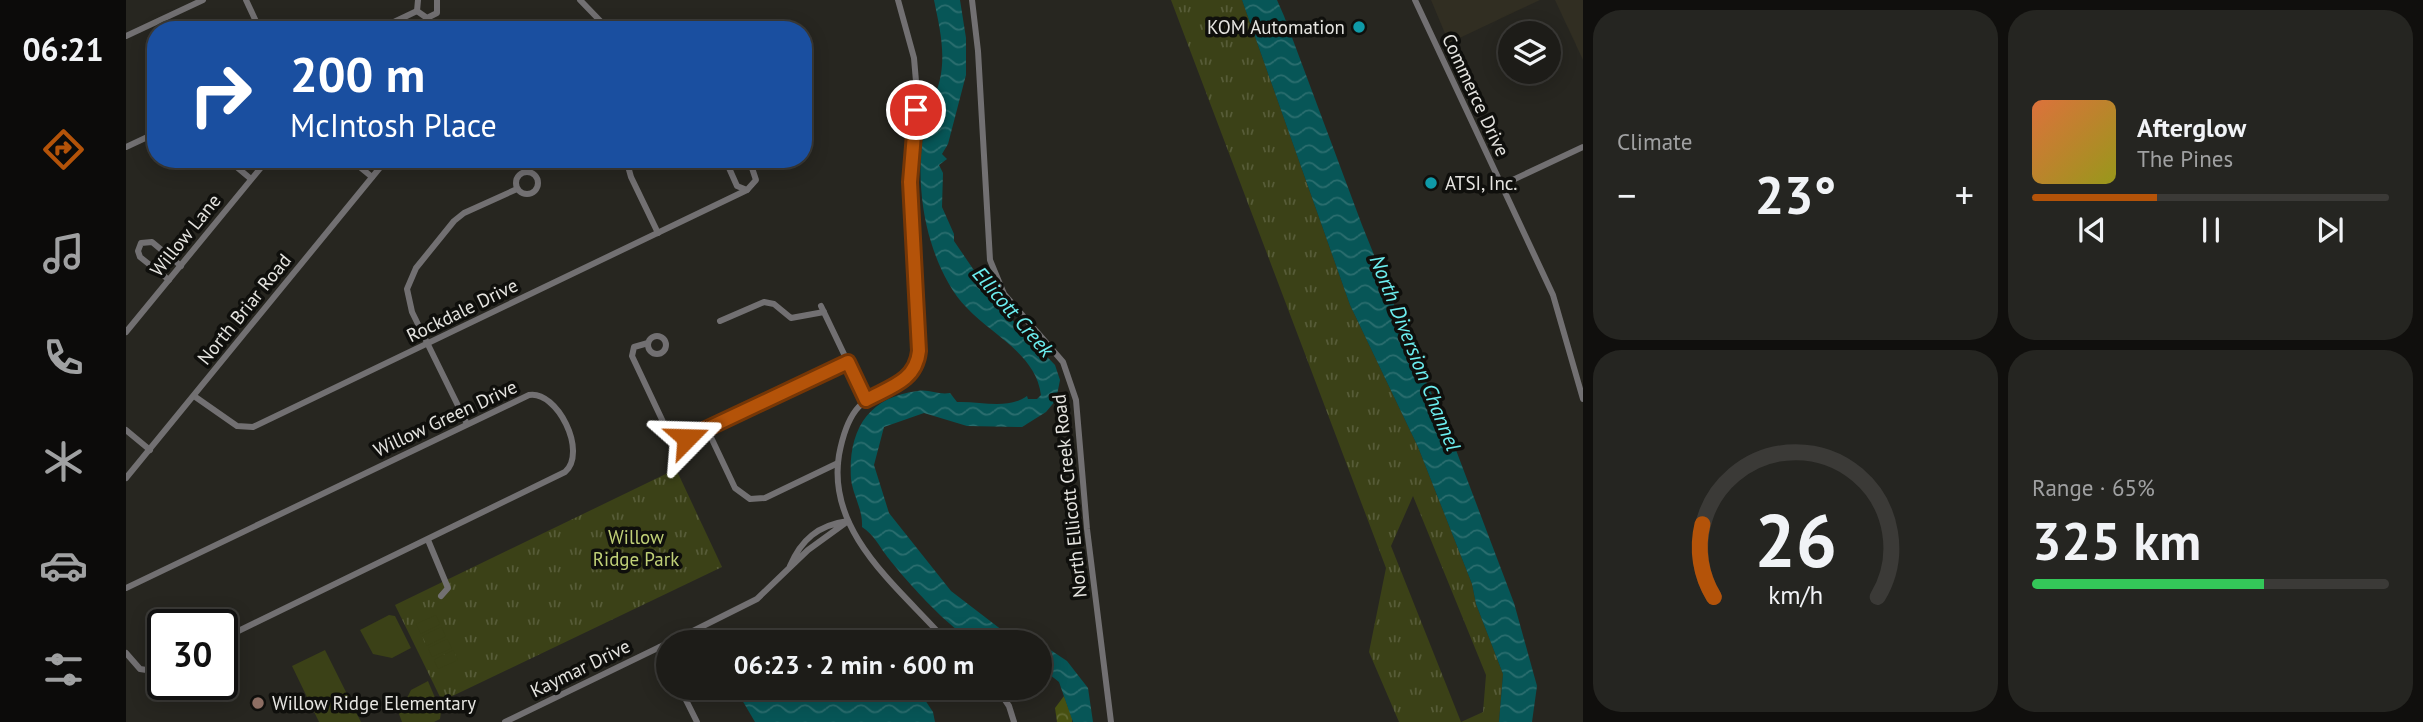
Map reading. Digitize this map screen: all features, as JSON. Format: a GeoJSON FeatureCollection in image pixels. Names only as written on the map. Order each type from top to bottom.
{"type":"FeatureCollection","features":[{"type":"Feature","properties":{"kind":"street"},"geometry":{"type":"LineString","coordinates":[[158,21],[203,0]]}},
{"type":"Feature","properties":{"kind":"street"},"geometry":{"type":"LineString","coordinates":[[246,0],[256,21]]}},
{"type":"Feature","properties":{"kind":"street"},"geometry":{"type":"LineString","coordinates":[[417,11],[418,0]]}},
{"type":"Feature","properties":{"kind":"street"},"geometry":{"type":"LineString","coordinates":[[417,11],[427,18],[434,15],[439,9],[437,0]]}},
{"type":"Feature","properties":{"kind":"street"},"geometry":{"type":"LineString","coordinates":[[580,0],[600,21]]}},
{"type":"Feature","properties":{"kind":"street"},"geometry":{"type":"LineString","coordinates":[[898,0],[916,80],[910,182],[918,362],[909,377],[866,400],[847,424],[838,463],[841,494],[848,521],[863,548],[936,630]]}},
{"type":"Feature","properties":{"kind":"street","name":"North Ellicott Creek Road"},"geometry":{"type":"LineString","coordinates":[[972,0],[978,51],[990,260],[1004,294],[1063,362],[1076,400],[1087,529],[1111,722]]}},
{"type":"Feature","properties":{"kind":"street","name":"Commerce Drive"},"geometry":{"type":"LineString","coordinates":[[1415,0],[1553,295],[1583,399]]}},
{"type":"Feature","properties":{"kind":"street"},"geometry":{"type":"LineString","coordinates":[[396,21],[417,11]]}},
{"type":"Feature","properties":{"kind":"street"},"geometry":{"type":"LineString","coordinates":[[126,36],[147,26]]}},
{"type":"Feature","properties":{"kind":"street"},"geometry":{"type":"LineString","coordinates":[[126,147],[147,137]]}},
{"type":"Feature","properties":{"kind":"street"},"geometry":{"type":"LineString","coordinates":[[1502,185],[1583,147]]}},
{"type":"Feature","properties":{"kind":"street"},"geometry":{"type":"LineString","coordinates":[[238,168],[251,179]]}},
{"type":"Feature","properties":{"kind":"street","name":"Willow Lane"},"geometry":{"type":"LineString","coordinates":[[126,331],[260,168]]}},
{"type":"Feature","properties":{"kind":"street"},"geometry":{"type":"LineString","coordinates":[[361,168],[372,177]]}},
{"type":"Feature","properties":{"kind":"street","name":"North Briar Road"},"geometry":{"type":"LineString","coordinates":[[126,478],[380,168]]}},
{"type":"Feature","properties":{"kind":"street"},"geometry":{"type":"LineString","coordinates":[[628,168],[657,233]]}},
{"type":"Feature","properties":{"kind":"street"},"geometry":{"type":"LineString","coordinates":[[729,168],[737,186],[747,190],[756,180],[752,168]]}},
{"type":"Feature","properties":{"kind":"street"},"geometry":{"type":"LineString","coordinates":[[467,424],[409,304],[407,289],[411,274],[461,215],[517,189]]}},
{"type":"Feature","properties":{"kind":"street","name":"Rockdale Drive"},"geometry":{"type":"LineString","coordinates":[[194,396],[237,426],[253,427],[747,190]]}},
{"type":"Feature","properties":{"kind":"street"},"geometry":{"type":"LineString","coordinates":[[169,280],[140,257],[139,245],[143,241],[152,242],[181,266]]}},
{"type":"Feature","properties":{"kind":"street"},"geometry":{"type":"LineString","coordinates":[[720,321],[764,302],[774,304],[792,318],[823,309],[866,400]]}},
{"type":"Feature","properties":{"kind":"street"},"geometry":{"type":"LineString","coordinates":[[648,343],[634,346],[631,352],[665,426],[674,435],[687,438],[708,431],[848,362]]}},
{"type":"Feature","properties":{"kind":"street","name":"Willow Green Drive"},"geometry":{"type":"LineString","coordinates":[[126,588],[529,395],[540,394],[553,403],[574,444],[575,458],[565,472],[238,631]]}},
{"type":"Feature","properties":{"kind":"street"},"geometry":{"type":"LineString","coordinates":[[126,430],[150,450]]}},
{"type":"Feature","properties":{"kind":"street"},"geometry":{"type":"LineString","coordinates":[[708,431],[735,488],[750,499],[765,498],[838,463]]}},
{"type":"Feature","properties":{"kind":"street","name":"Kaymar Drive"},"geometry":{"type":"LineString","coordinates":[[697,630],[745,607],[768,590],[790,566],[848,521]]}},
{"type":"Feature","properties":{"kind":"street"},"geometry":{"type":"LineString","coordinates":[[428,540],[447,579],[448,588],[440,596]]}},
{"type":"Feature","properties":{"kind":"street","name":"Kaymar Drive"},"geometry":{"type":"LineString","coordinates":[[505,722],[656,649]]}},
{"type":"Feature","properties":{"kind":"street"},"geometry":{"type":"LineString","coordinates":[[126,653],[140,669],[147,670]]}},
{"type":"Feature","properties":{"kind":"street"},"geometry":{"type":"LineString","coordinates":[[686,700],[696,722]]}},
{"type":"Feature","properties":{"kind":"street"},"geometry":{"type":"LineString","coordinates":[[1005,700],[1014,722]]}},
{"type":"Feature","properties":{"kind":"shaded area"},"geometry":{"type":"Polygon","coordinates":[[[1431,0],[1540,0],[1449,43],[1431,0]]]}},
{"type":"Feature","properties":{"kind":"shaded area"},"geometry":{"type":"Polygon","coordinates":[[[1555,0],[1583,0],[1583,60],[1555,0]]]}},
{"type":"Feature","properties":{"kind":"green space"},"geometry":{"type":"Polygon","coordinates":[[[1171,0],[1242,0],[1350,305],[1418,447],[1472,584],[1476,604],[1503,674],[1499,722],[1461,722],[1399,722],[1369,652],[1386,568],[1171,0]],[[1413,496],[1391,546],[1461,722],[1483,712],[1486,675],[1413,496]]]}},
{"type":"Feature","properties":{"kind":"green space","name":"Willow Ridge Park"},"geometry":{"type":"Polygon","coordinates":[[[676,469],[722,567],[442,701],[395,605],[676,469]]]}},
{"type":"Feature","properties":{"kind":"green space"},"geometry":{"type":"Polygon","coordinates":[[[389,615],[395,616],[411,648],[392,658],[373,654],[360,630],[389,615]]]}},
{"type":"Feature","properties":{"kind":"green space"},"geometry":{"type":"Polygon","coordinates":[[[436,615],[440,624],[421,634],[416,624],[436,615]]]}},
{"type":"Feature","properties":{"kind":"green space"},"geometry":{"type":"Polygon","coordinates":[[[441,627],[446,636],[427,646],[422,636],[441,627]]]}},
{"type":"Feature","properties":{"kind":"green space"},"geometry":{"type":"Polygon","coordinates":[[[447,639],[452,648],[432,657],[428,648],[447,639]]]}},
{"type":"Feature","properties":{"kind":"green space"},"geometry":{"type":"Polygon","coordinates":[[[325,650],[361,722],[319,722],[292,666],[325,650]]]}},
{"type":"Feature","properties":{"kind":"green space"},"geometry":{"type":"Polygon","coordinates":[[[453,650],[458,660],[438,669],[434,660],[453,650]]]}},
{"type":"Feature","properties":{"kind":"green space"},"geometry":{"type":"Polygon","coordinates":[[[428,681],[441,712],[440,719],[434,722],[402,722],[399,714],[411,690],[428,681]]]}},
{"type":"Feature","properties":{"kind":"green space"},"geometry":{"type":"Polygon","coordinates":[[[1064,696],[1072,722],[1057,722],[1055,708],[1064,696]]]}},
{"type":"Feature","properties":{"kind":"water","name":"Ellicott Creek"},"geometry":{"type":"Polygon","coordinates":[[[934,0],[960,0],[966,38],[966,75],[948,144],[942,154],[947,159],[939,165],[943,173],[942,207],[954,234],[954,241],[997,304],[1055,365],[1060,380],[1056,400],[1046,412],[1022,427],[967,426],[924,413],[884,427],[874,465],[889,513],[951,591],[1002,630],[957,630],[916,590],[862,527],[851,479],[853,446],[857,432],[864,419],[886,401],[922,391],[950,393],[957,402],[994,404],[1011,403],[1027,396],[1028,399],[1037,399],[1041,395],[1031,368],[1022,357],[977,318],[955,294],[941,269],[927,228],[922,199],[921,154],[925,125],[941,74],[941,37],[934,0]]]}},
{"type":"Feature","properties":{"kind":"water"},"geometry":{"type":"Polygon","coordinates":[[[1242,0],[1277,0],[1284,16],[1362,225],[1418,364],[1448,429],[1514,603],[1537,686],[1532,722],[1499,722],[1503,674],[1476,604],[1472,584],[1418,447],[1350,305],[1242,0]]]}},
{"type":"Feature","properties":{"kind":"water"},"geometry":{"type":"Polygon","coordinates":[[[1052,651],[1067,661],[1088,688],[1093,722],[1073,722],[1059,682],[1052,676],[1052,651]]]}},
{"type":"Feature","properties":{"kind":"water"},"geometry":{"type":"Polygon","coordinates":[[[742,700],[925,700],[933,712],[935,722],[755,722],[742,700]]]}},
{"type":"Feature","properties":{"kind":"place","name":"KOM Automation"},"geometry":{"type":"Point","coordinates":[1359,27]}},
{"type":"Feature","properties":{"kind":"place","name":"ATSI, Inc."},"geometry":{"type":"Point","coordinates":[1431,183]}},
{"type":"Feature","properties":{"kind":"place","name":"Willow Ridge Elementary"},"geometry":{"type":"Point","coordinates":[258,703]}},
{"type":"Feature","properties":{"kind":"route"},"geometry":{"type":"LineString","coordinates":[[687,438],[708,431],[848,362],[866,400],[909,377],[914,370],[919,351],[910,166],[916,110]]}},
{"type":"Feature","properties":{"kind":"water label","name":"North Diversion Channel"},"geometry":{"type":"Point","coordinates":[1415,353]}}]}
